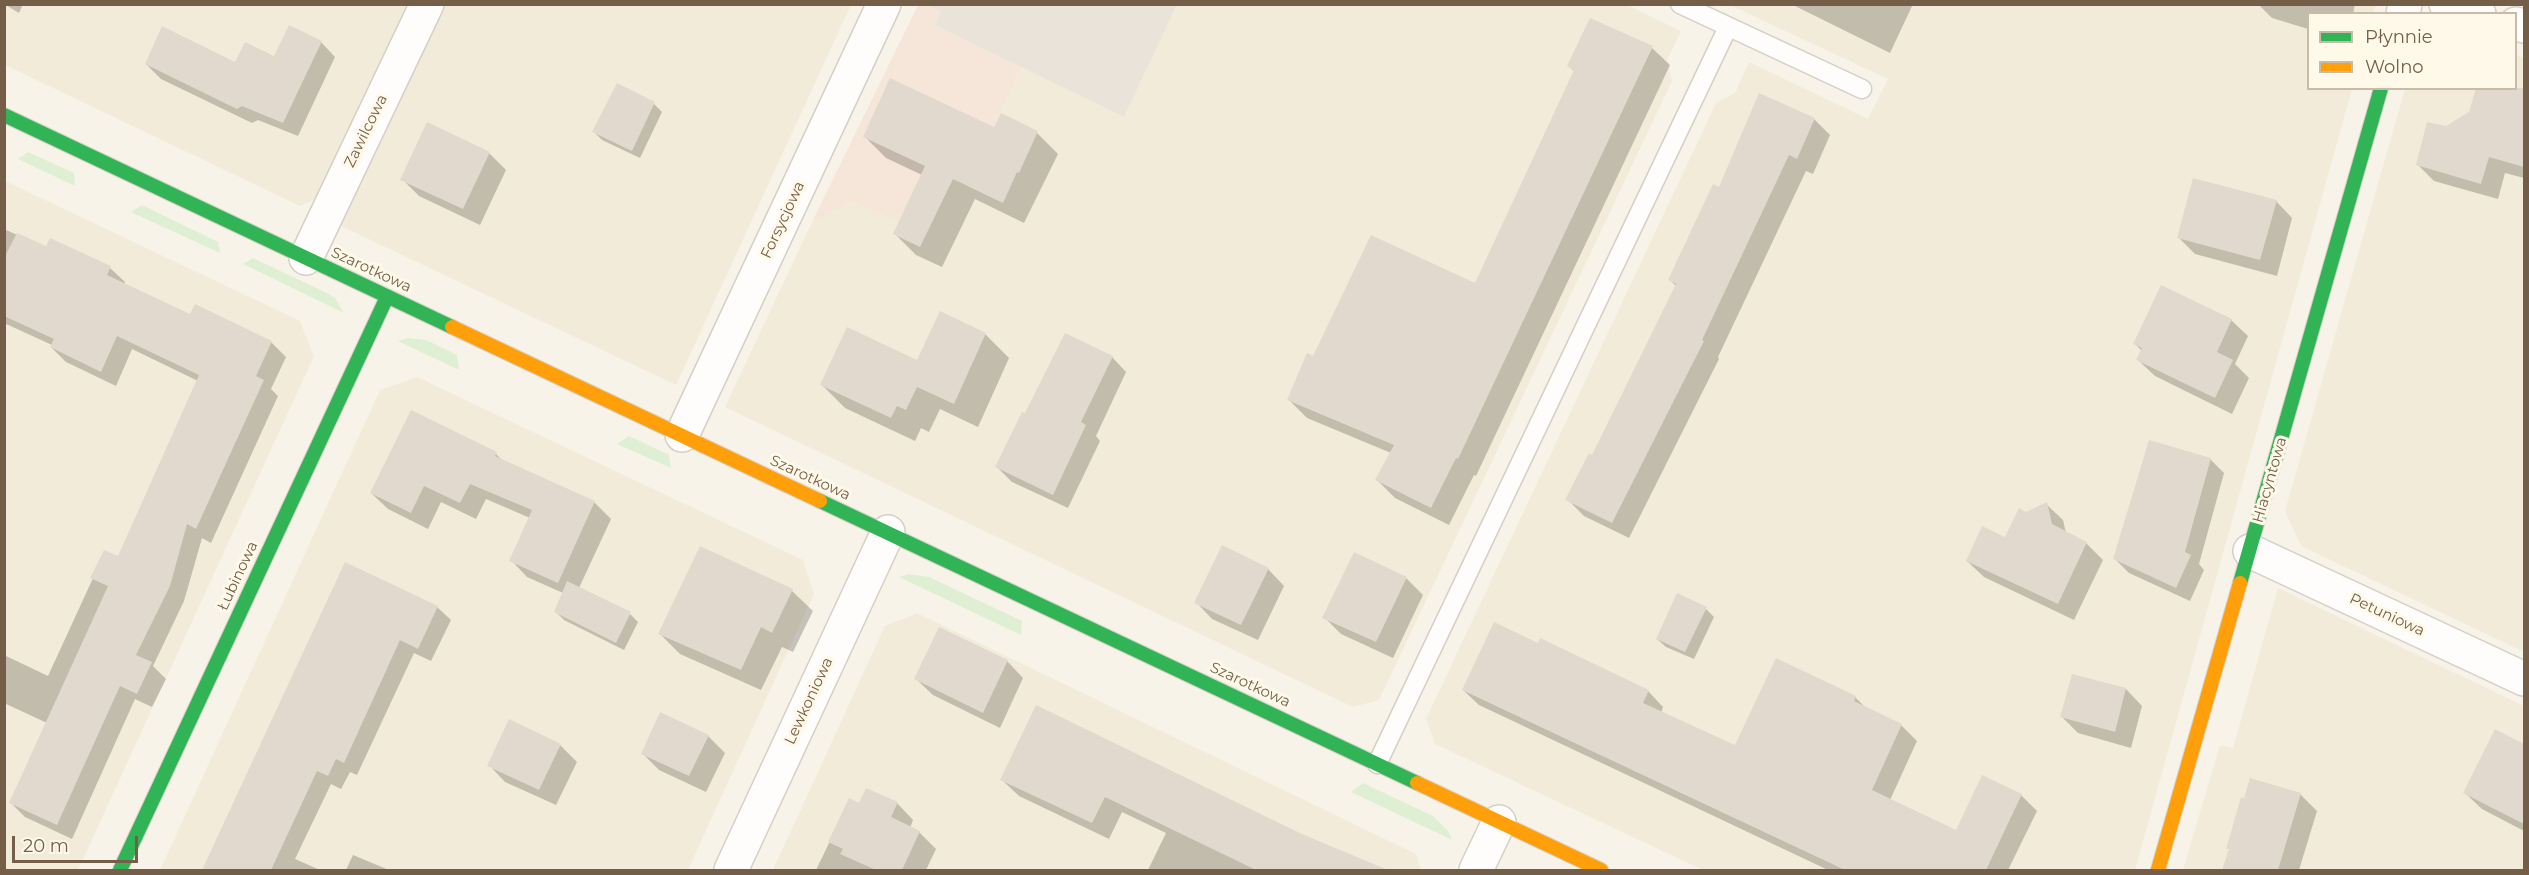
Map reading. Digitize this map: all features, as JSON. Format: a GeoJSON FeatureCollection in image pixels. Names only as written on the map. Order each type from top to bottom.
{"type":"FeatureCollection","features":[{"type":"Feature","properties":{"kind":"street","name":"Zawilcowa"},"geometry":{"type":"LineString","coordinates":[[306,258],[427,4]]}},
{"type":"Feature","properties":{"kind":"street","name":"Forsycjowa"},"geometry":{"type":"LineString","coordinates":[[682,435],[884,4]]}},
{"type":"Feature","properties":{"kind":"street"},"geometry":{"type":"LineString","coordinates":[[2446,4],[2472,12]]}},
{"type":"Feature","properties":{"kind":"street","name":"Hiacyntowa"},"geometry":{"type":"LineString","coordinates":[[2158,870],[2380,90]]}},
{"type":"Feature","properties":{"kind":"street","name":"Szarotkowa"},"geometry":{"type":"LineString","coordinates":[[4,115],[1601,870]]}},
{"type":"Feature","properties":{"kind":"street","name":"Łubinowa"},"geometry":{"type":"LineString","coordinates":[[120,870],[387,297]]}},
{"type":"Feature","properties":{"kind":"street","name":"Lewkoniowa"},"geometry":{"type":"LineString","coordinates":[[731,870],[888,532]]}},
{"type":"Feature","properties":{"kind":"street","name":"Petuniowa"},"geometry":{"type":"LineString","coordinates":[[2250,551],[2524,679]]}},
{"type":"Feature","properties":{"kind":"street"},"geometry":{"type":"LineString","coordinates":[[1476,870],[1498,822]]}},
{"type":"Feature","properties":{"kind":"lane"},"geometry":{"type":"LineString","coordinates":[[1680,4],[1862,89]]}},
{"type":"Feature","properties":{"kind":"lane"},"geometry":{"type":"LineString","coordinates":[[1377,764],[1728,27]]}},
{"type":"Feature","properties":{"kind":"shaded area"},"geometry":{"type":"Polygon","coordinates":[[[1625,4],[1681,31],[1667,60],[1672,81],[1379,700],[1353,707],[725,407],[812,222],[853,202],[908,226],[953,179],[967,185],[1022,66],[1124,117],[1177,5],[1625,4]]]}},
{"type":"Feature","properties":{"kind":"shaded area"},"geometry":{"type":"Polygon","coordinates":[[[4,5],[416,5],[326,194],[300,206],[5,65],[4,5]]]}},
{"type":"Feature","properties":{"kind":"shaded area"},"geometry":{"type":"Polygon","coordinates":[[[446,5],[851,5],[676,385],[341,226],[446,5]]]}},
{"type":"Feature","properties":{"kind":"shaded area"},"geometry":{"type":"Polygon","coordinates":[[[918,5],[926,5],[941,12],[935,25],[1022,66],[967,185],[953,179],[940,207],[921,199],[908,226],[853,202],[812,222],[918,5]]]}},
{"type":"Feature","properties":{"kind":"shaded area"},"geometry":{"type":"Polygon","coordinates":[[[926,5],[1177,5],[1124,117],[935,25],[941,12],[926,5]]]}},
{"type":"Feature","properties":{"kind":"shaded area"},"geometry":{"type":"Polygon","coordinates":[[[1730,5],[2376,5],[2373,12],[2307,12],[2307,90],[2352,90],[2135,870],[1703,870],[1435,744],[1426,719],[1716,103],[1735,93],[1749,62],[1868,119],[1888,79],[1730,5]]]}},
{"type":"Feature","properties":{"kind":"shaded area"},"geometry":{"type":"Polygon","coordinates":[[[2517,55],[2524,58],[2524,652],[2301,546],[2285,511],[2405,90],[2517,90],[2517,55]]]}},
{"type":"Feature","properties":{"kind":"shaded area"},"geometry":{"type":"Polygon","coordinates":[[[5,181],[300,321],[314,356],[78,870],[5,870],[5,181]]]}},
{"type":"Feature","properties":{"kind":"shaded area"},"geometry":{"type":"Polygon","coordinates":[[[417,377],[803,560],[814,594],[688,870],[160,870],[380,390],[417,377]]]}},
{"type":"Feature","properties":{"kind":"shaded area"},"geometry":{"type":"Polygon","coordinates":[[[2278,588],[2524,706],[2524,870],[2183,870],[2220,745],[2233,748],[2278,588]]]}},
{"type":"Feature","properties":{"kind":"shaded area"},"geometry":{"type":"Polygon","coordinates":[[[917,613],[1416,854],[1421,870],[773,870],[885,626],[917,613]]]}},
{"type":"Feature","properties":{"kind":"green space"},"geometry":{"type":"Polygon","coordinates":[[[28,152],[74,173],[75,186],[18,159],[28,152]]]}},
{"type":"Feature","properties":{"kind":"green space"},"geometry":{"type":"Polygon","coordinates":[[[142,205],[218,242],[220,253],[131,212],[142,205]]]}},
{"type":"Feature","properties":{"kind":"green space"},"geometry":{"type":"Polygon","coordinates":[[[253,258],[329,294],[335,298],[344,313],[243,264],[253,258]]]}},
{"type":"Feature","properties":{"kind":"green space"},"geometry":{"type":"Polygon","coordinates":[[[408,338],[426,340],[457,355],[459,370],[398,341],[408,338]]]}},
{"type":"Feature","properties":{"kind":"green space"},"geometry":{"type":"Polygon","coordinates":[[[629,436],[669,455],[671,468],[617,444],[629,436]]]}},
{"type":"Feature","properties":{"kind":"green space"},"geometry":{"type":"Polygon","coordinates":[[[908,574],[929,577],[1022,621],[1021,635],[899,577],[908,574]]]}},
{"type":"Feature","properties":{"kind":"green space"},"geometry":{"type":"Polygon","coordinates":[[[1363,783],[1433,816],[1448,831],[1452,840],[1351,792],[1363,783]]]}},
{"type":"Feature","properties":{"kind":"building"},"geometry":{"type":"Polygon","coordinates":[[[1590,18],[1653,46],[1458,459],[1456,458],[1431,508],[1375,480],[1394,445],[1287,400],[1307,353],[1313,356],[1371,235],[1475,283],[1574,70],[1567,66],[1590,18]]]}},
{"type":"Feature","properties":{"kind":"building"},"geometry":{"type":"Polygon","coordinates":[[[289,25],[322,41],[283,123],[242,106],[237,109],[145,64],[162,26],[235,62],[245,42],[274,56],[289,25]]]}},
{"type":"Feature","properties":{"kind":"building"},"geometry":{"type":"Polygon","coordinates":[[[890,78],[994,127],[1001,113],[1038,131],[1003,203],[953,179],[920,247],[893,234],[925,166],[863,137],[890,78]]]}},
{"type":"Feature","properties":{"kind":"building"},"geometry":{"type":"Polygon","coordinates":[[[617,83],[655,102],[632,151],[592,132],[617,83]]]}},
{"type":"Feature","properties":{"kind":"building"},"geometry":{"type":"Polygon","coordinates":[[[2524,88],[2524,167],[2489,157],[2481,184],[2416,165],[2427,122],[2446,126],[2469,112],[2475,90],[2524,88]]]}},
{"type":"Feature","properties":{"kind":"building"},"geometry":{"type":"Polygon","coordinates":[[[1759,93],[1815,118],[1797,159],[1789,155],[1702,340],[1704,341],[1612,523],[1565,500],[1589,453],[1592,455],[1676,284],[1668,280],[1713,184],[1719,187],[1759,93]]]}},
{"type":"Feature","properties":{"kind":"building"},"geometry":{"type":"Polygon","coordinates":[[[427,122],[490,152],[463,209],[400,180],[427,122]]]}},
{"type":"Feature","properties":{"kind":"building"},"geometry":{"type":"Polygon","coordinates":[[[2193,178],[2277,200],[2260,260],[2177,238],[2193,178]]]}},
{"type":"Feature","properties":{"kind":"building"},"geometry":{"type":"Polygon","coordinates":[[[17,233],[46,246],[50,238],[111,266],[107,275],[190,314],[195,304],[272,341],[256,376],[264,380],[196,529],[187,524],[170,586],[136,655],[152,662],[137,694],[120,686],[57,825],[9,803],[108,586],[90,578],[104,550],[118,556],[199,375],[117,336],[101,372],[50,347],[54,339],[4,316],[4,258],[17,233]]]}},
{"type":"Feature","properties":{"kind":"building"},"geometry":{"type":"Polygon","coordinates":[[[2161,285],[2232,319],[2217,352],[2233,360],[2215,398],[2136,360],[2142,348],[2133,344],[2161,285]]]}},
{"type":"Feature","properties":{"kind":"building"},"geometry":{"type":"Polygon","coordinates":[[[940,311],[986,333],[954,404],[917,387],[906,410],[897,406],[891,418],[820,385],[847,327],[917,360],[940,311]]]}},
{"type":"Feature","properties":{"kind":"building"},"geometry":{"type":"Polygon","coordinates":[[[1065,333],[1113,356],[1081,422],[1086,425],[1053,495],[995,467],[1065,333]]]}},
{"type":"Feature","properties":{"kind":"building"},"geometry":{"type":"Polygon","coordinates":[[[411,410],[497,452],[495,456],[595,501],[558,583],[509,561],[532,510],[470,484],[460,503],[424,486],[411,513],[370,493],[411,410]]]}},
{"type":"Feature","properties":{"kind":"building"},"geometry":{"type":"Polygon","coordinates":[[[2149,440],[2211,458],[2185,552],[2191,555],[2176,588],[2113,559],[2149,440]]]}},
{"type":"Feature","properties":{"kind":"building"},"geometry":{"type":"Polygon","coordinates":[[[2047,502],[2052,524],[2087,542],[2058,604],[1966,561],[1982,526],[2005,537],[2019,508],[2026,512],[2047,502]]]}},
{"type":"Feature","properties":{"kind":"building"},"geometry":{"type":"Polygon","coordinates":[[[1222,545],[1269,568],[1241,625],[1194,603],[1222,545]]]}},
{"type":"Feature","properties":{"kind":"building"},"geometry":{"type":"Polygon","coordinates":[[[700,546],[793,589],[772,633],[761,627],[741,670],[658,634],[700,546]]]}},
{"type":"Feature","properties":{"kind":"building"},"geometry":{"type":"Polygon","coordinates":[[[1354,552],[1407,577],[1376,642],[1322,618],[1354,552]]]}},
{"type":"Feature","properties":{"kind":"building"},"geometry":{"type":"Polygon","coordinates":[[[345,562],[438,606],[418,649],[400,640],[344,763],[336,759],[328,776],[317,771],[271,870],[202,870],[345,562]]]}},
{"type":"Feature","properties":{"kind":"building"},"geometry":{"type":"Polygon","coordinates":[[[567,581],[631,612],[616,643],[554,612],[567,581]]]}},
{"type":"Feature","properties":{"kind":"building"},"geometry":{"type":"Polygon","coordinates":[[[1677,593],[1707,607],[1685,652],[1656,639],[1677,593]]]}},
{"type":"Feature","properties":{"kind":"building"},"geometry":{"type":"Polygon","coordinates":[[[1494,622],[1538,643],[1540,638],[1649,690],[1643,703],[1735,745],[1776,658],[1856,696],[1854,701],[1902,724],[1872,790],[1956,830],[1982,775],[2022,794],[1986,870],[1845,870],[1462,690],[1494,622]]]}},
{"type":"Feature","properties":{"kind":"building"},"geometry":{"type":"Polygon","coordinates":[[[939,627],[1008,660],[983,713],[914,679],[939,627]]]}},
{"type":"Feature","properties":{"kind":"building"},"geometry":{"type":"Polygon","coordinates":[[[2072,674],[2126,688],[2115,732],[2060,717],[2072,674]]]}},
{"type":"Feature","properties":{"kind":"building"},"geometry":{"type":"Polygon","coordinates":[[[1036,705],[1302,834],[1388,870],[1256,870],[1105,797],[1092,823],[1000,780],[1036,705]]]}},
{"type":"Feature","properties":{"kind":"building"},"geometry":{"type":"Polygon","coordinates":[[[660,712],[709,735],[689,776],[641,754],[660,712]]]}},
{"type":"Feature","properties":{"kind":"building"},"geometry":{"type":"Polygon","coordinates":[[[509,719],[561,744],[539,790],[487,766],[509,719]]]}},
{"type":"Feature","properties":{"kind":"building"},"geometry":{"type":"Polygon","coordinates":[[[2495,729],[2524,744],[2524,824],[2463,793],[2495,729]]]}},
{"type":"Feature","properties":{"kind":"building"},"geometry":{"type":"Polygon","coordinates":[[[2250,778],[2301,793],[2278,870],[2222,870],[2241,797],[2244,798],[2250,778]]]}},
{"type":"Feature","properties":{"kind":"building"},"geometry":{"type":"Polygon","coordinates":[[[866,788],[898,802],[891,817],[920,831],[902,870],[876,870],[840,854],[843,849],[828,842],[849,798],[859,803],[866,788]]]}},
{"type":"Feature","properties":{"kind":"traffic: fast"},"geometry":{"type":"LineString","coordinates":[[2240,583],[2380,90]]}},
{"type":"Feature","properties":{"kind":"traffic: fast"},"geometry":{"type":"LineString","coordinates":[[4,115],[452,327]]}},
{"type":"Feature","properties":{"kind":"traffic: fast"},"geometry":{"type":"LineString","coordinates":[[120,870],[387,297]]}},
{"type":"Feature","properties":{"kind":"traffic: fast"},"geometry":{"type":"LineString","coordinates":[[820,501],[1417,783]]}},
{"type":"Feature","properties":{"kind":"traffic: slow"},"geometry":{"type":"LineString","coordinates":[[452,327],[820,501]]}},
{"type":"Feature","properties":{"kind":"traffic: slow"},"geometry":{"type":"LineString","coordinates":[[2158,870],[2240,583]]}},
{"type":"Feature","properties":{"kind":"traffic: slow"},"geometry":{"type":"LineString","coordinates":[[1417,783],[1601,870]]}}]}
